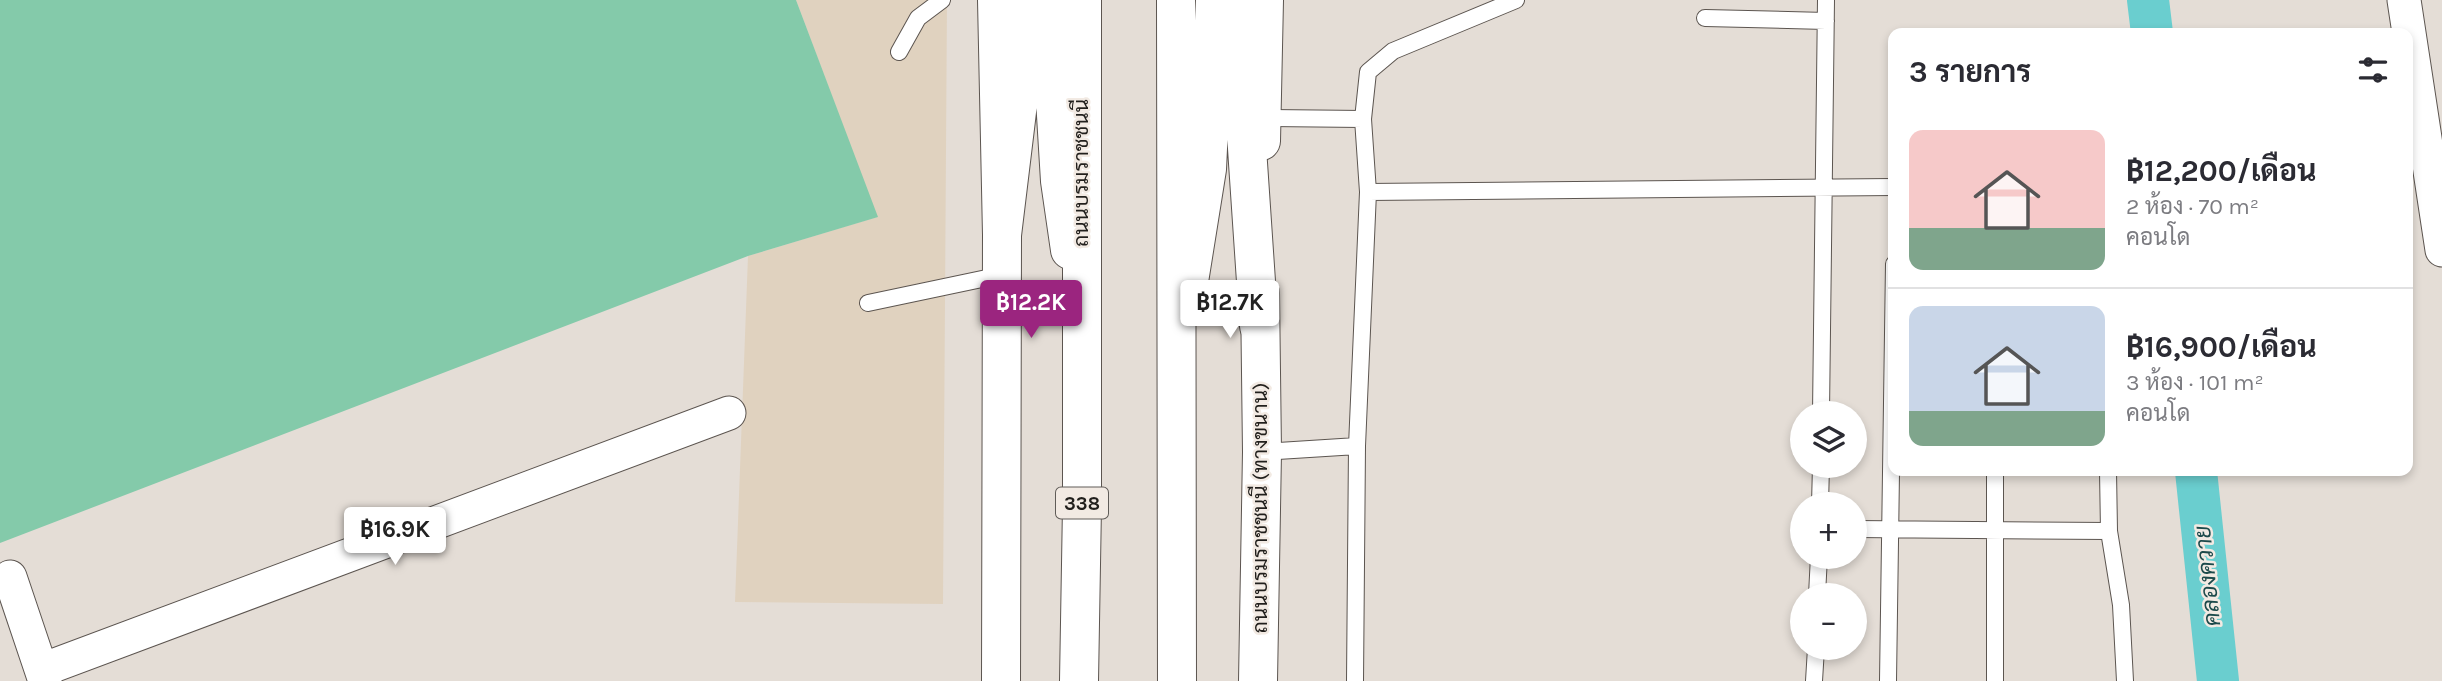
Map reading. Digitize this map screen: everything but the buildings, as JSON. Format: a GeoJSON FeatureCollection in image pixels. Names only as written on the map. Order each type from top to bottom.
{"type":"FeatureCollection","features":[{"type":"Feature","properties":{"kind":"main road"},"geometry":{"type":"LineString","coordinates":[[998,0],[1002,235],[1000,681]]}},
{"type":"Feature","properties":{"kind":"main road"},"geometry":{"type":"LineString","coordinates":[[1002,235],[1019,95],[1021,0]]}},
{"type":"Feature","properties":{"kind":"main road","name":"338"},"geometry":{"type":"LineString","coordinates":[[1049,0],[1060,181],[1080,324]]}},
{"type":"Feature","properties":{"kind":"main road","name":"ถนนบรมราชชนนี"},"geometry":{"type":"LineString","coordinates":[[1079,681],[1082,506],[1082,0]]}},
{"type":"Feature","properties":{"kind":"main road"},"geometry":{"type":"LineString","coordinates":[[1177,0],[1177,681]]}},
{"type":"Feature","properties":{"kind":"main road"},"geometry":{"type":"LineString","coordinates":[[1179,346],[1207,169],[1215,0]]}},
{"type":"Feature","properties":{"kind":"main road"},"geometry":{"type":"LineString","coordinates":[[1237,0],[1259,326]]}},
{"type":"Feature","properties":{"kind":"main road","name":"ถนนบรมราชชนนี (ทางขนาน)"},"geometry":{"type":"LineString","coordinates":[[1258,681],[1262,452],[1259,326],[1264,0]]}},
{"type":"Feature","properties":{"kind":"street"},"geometry":{"type":"LineString","coordinates":[[2404,0],[2408,28]]}},
{"type":"Feature","properties":{"kind":"street"},"geometry":{"type":"LineString","coordinates":[[2413,59],[2442,250]]}},
{"type":"Feature","properties":{"kind":"street"},"geometry":{"type":"LineString","coordinates":[[10,577],[44,676],[729,413]]}},
{"type":"Feature","properties":{"kind":"lane"},"geometry":{"type":"LineString","coordinates":[[898,52],[918,18],[942,0]]}},
{"type":"Feature","properties":{"kind":"lane"},"geometry":{"type":"LineString","coordinates":[[1355,681],[1357,446],[1368,192],[1363,119],[1368,72],[1393,51],[1516,0]]}},
{"type":"Feature","properties":{"kind":"lane"},"geometry":{"type":"LineString","coordinates":[[1821,401],[1826,0]]}},
{"type":"Feature","properties":{"kind":"lane"},"geometry":{"type":"LineString","coordinates":[[1705,18],[1826,21]]}},
{"type":"Feature","properties":{"kind":"lane"},"geometry":{"type":"LineString","coordinates":[[1262,118],[1363,119]]}},
{"type":"Feature","properties":{"kind":"lane"},"geometry":{"type":"LineString","coordinates":[[1368,192],[1888,187]]}},
{"type":"Feature","properties":{"kind":"lane"},"geometry":{"type":"LineString","coordinates":[[868,303],[1001,275]]}},
{"type":"Feature","properties":{"kind":"lane"},"geometry":{"type":"LineString","coordinates":[[1262,452],[1357,446]]}},
{"type":"Feature","properties":{"kind":"lane"},"geometry":{"type":"LineString","coordinates":[[1888,681],[1891,476]]}},
{"type":"Feature","properties":{"kind":"lane"},"geometry":{"type":"LineString","coordinates":[[1995,476],[1995,681]]}},
{"type":"Feature","properties":{"kind":"lane"},"geometry":{"type":"LineString","coordinates":[[2108,476],[2109,531],[2121,605],[2125,681]]}},
{"type":"Feature","properties":{"kind":"lane"},"geometry":{"type":"LineString","coordinates":[[1867,529],[2109,531]]}},
{"type":"Feature","properties":{"kind":"lane"},"geometry":{"type":"LineString","coordinates":[[1814,681],[1815,660]]}},
{"type":"Feature","properties":{"kind":"shaded area"},"geometry":{"type":"Polygon","coordinates":[[[796,0],[947,0],[943,604],[735,602],[748,256],[877,217],[796,0]]]}},
{"type":"Feature","properties":{"kind":"green space"},"geometry":{"type":"Polygon","coordinates":[[[0,0],[796,0],[878,217],[748,256],[0,543],[0,0]]]}},
{"type":"Feature","properties":{"kind":"waterway","name":"คลองควาย"},"geometry":{"type":"LineString","coordinates":[[2148,0],[2151,28]]}},
{"type":"Feature","properties":{"kind":"waterway","name":"คลองควาย"},"geometry":{"type":"LineString","coordinates":[[2197,476],[2218,681]]}}]}
